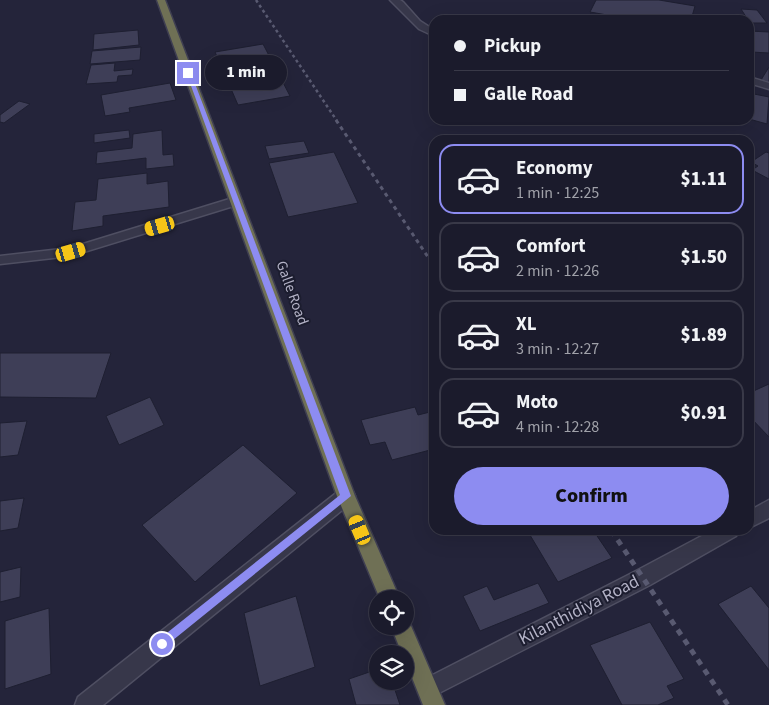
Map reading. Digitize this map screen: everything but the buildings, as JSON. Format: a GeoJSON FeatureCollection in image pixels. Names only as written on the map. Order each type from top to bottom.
{"type":"FeatureCollection","features":[{"type":"Feature","properties":{"kind":"highway","name":"Galle Road"},"geometry":{"type":"LineString","coordinates":[[161,0],[346,496],[386,590]]}},
{"type":"Feature","properties":{"kind":"highway"},"geometry":{"type":"LineString","coordinates":[[405,635],[431,696]]}},
{"type":"Feature","properties":{"kind":"street"},"geometry":{"type":"LineString","coordinates":[[394,0],[414,18],[419,26],[429,31]]}},
{"type":"Feature","properties":{"kind":"street"},"geometry":{"type":"LineString","coordinates":[[754,82],[769,86]]}},
{"type":"Feature","properties":{"kind":"street"},"geometry":{"type":"LineString","coordinates":[[0,260],[71,252],[236,201]]}},
{"type":"Feature","properties":{"kind":"street"},"geometry":{"type":"LineString","coordinates":[[86,705],[346,496]]}},
{"type":"Feature","properties":{"kind":"street"},"geometry":{"type":"LineString","coordinates":[[754,517],[769,508]]}},
{"type":"Feature","properties":{"kind":"street","name":"Kilanthidiya Road"},"geometry":{"type":"LineString","coordinates":[[431,696],[721,535]]}},
{"type":"Feature","properties":{"kind":"railway"},"geometry":{"type":"LineString","coordinates":[[256,0],[337,121]]}},
{"type":"Feature","properties":{"kind":"railway"},"geometry":{"type":"LineString","coordinates":[[336,120],[429,259]]}},
{"type":"Feature","properties":{"kind":"railway"},"geometry":{"type":"LineString","coordinates":[[614,535],[728,705]]}},
{"type":"Feature","properties":{"kind":"route"},"geometry":{"type":"LineString","coordinates":[[162,644],[346,496],[188,73]]}}]}
